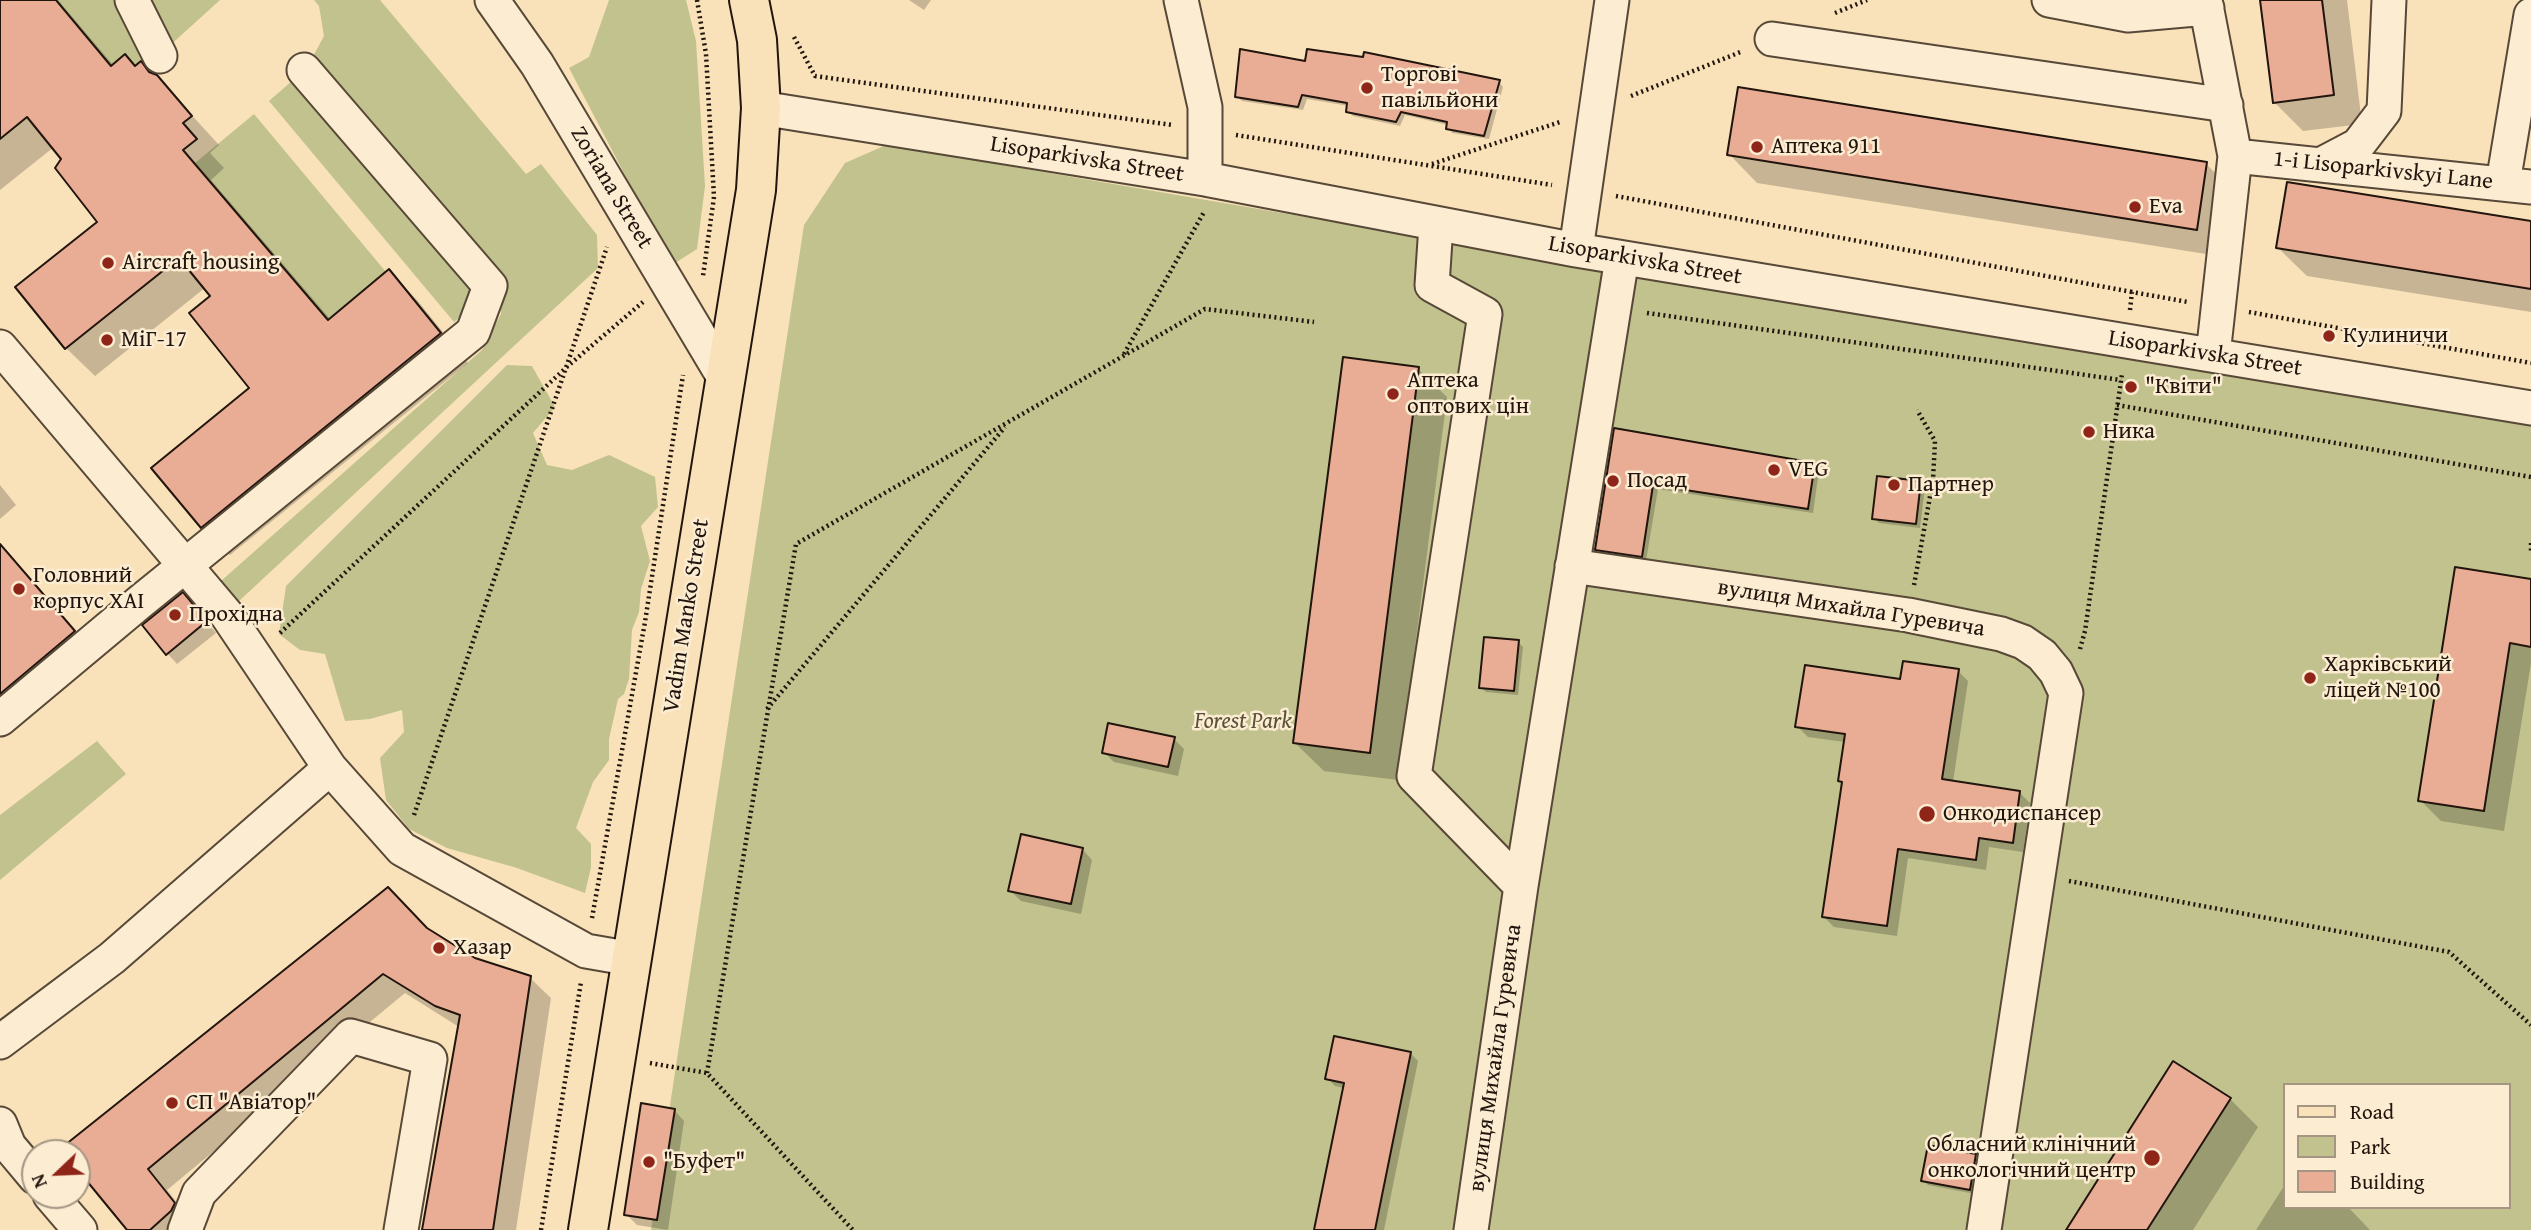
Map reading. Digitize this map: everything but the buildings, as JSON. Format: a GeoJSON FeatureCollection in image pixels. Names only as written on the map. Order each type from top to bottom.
{"type":"FeatureCollection","features":[{"type":"Feature","properties":{"kind":"main road","name":"Vadim Manko Street"},"geometry":{"type":"LineString","coordinates":[[588,1230],[756,190],[761,108],[757,40],[749,0]]}},
{"type":"Feature","properties":{"kind":"street"},"geometry":{"type":"LineString","coordinates":[[132,0],[160,56]]}},
{"type":"Feature","properties":{"kind":"street","name":"Zoriana Street"},"geometry":{"type":"LineString","coordinates":[[492,0],[537,64],[725,379]]}},
{"type":"Feature","properties":{"kind":"street"},"geometry":{"type":"LineString","coordinates":[[1181,0],[1205,107],[1208,190]]}},
{"type":"Feature","properties":{"kind":"street"},"geometry":{"type":"LineString","coordinates":[[1576,250],[1612,0]]}},
{"type":"Feature","properties":{"kind":"street"},"geometry":{"type":"LineString","coordinates":[[2049,0],[2128,15],[2206,4],[2235,156],[2213,355]]}},
{"type":"Feature","properties":{"kind":"street"},"geometry":{"type":"LineString","coordinates":[[2320,165],[2358,145],[2384,111],[2389,0]]}},
{"type":"Feature","properties":{"kind":"street"},"geometry":{"type":"LineString","coordinates":[[2517,185],[2531,15]]}},
{"type":"Feature","properties":{"kind":"street"},"geometry":{"type":"LineString","coordinates":[[1772,39],[2225,105]]}},
{"type":"Feature","properties":{"kind":"street"},"geometry":{"type":"LineString","coordinates":[[0,719],[473,332],[490,286],[304,70]]}},
{"type":"Feature","properties":{"kind":"street","name":"Lisoparkivska Street"},"geometry":{"type":"LineString","coordinates":[[761,108],[1208,190],[1436,225],[2531,408]]}},
{"type":"Feature","properties":{"kind":"street","name":"1-i Lisoparkivskyi Lane"},"geometry":{"type":"LineString","coordinates":[[2235,156],[2517,185]]}},
{"type":"Feature","properties":{"kind":"street"},"geometry":{"type":"LineString","coordinates":[[1436,225],[1432,285],[1485,314],[1414,776],[1521,886]]}},
{"type":"Feature","properties":{"kind":"street","name":"вулиця Михайла Гуревича"},"geometry":{"type":"LineString","coordinates":[[1471,1230],[1521,886],[1622,258]]}},
{"type":"Feature","properties":{"kind":"street"},"geometry":{"type":"LineString","coordinates":[[0,347],[227,615],[330,768],[402,849],[586,951],[632,959]]}},
{"type":"Feature","properties":{"kind":"street","name":"вулиця Михайла Гуревича"},"geometry":{"type":"LineString","coordinates":[[1572,566],[1908,615],[2023,642],[2042,655],[2056,672],[2066,693]]}},
{"type":"Feature","properties":{"kind":"street"},"geometry":{"type":"LineString","coordinates":[[1984,1230],[2066,693]]}},
{"type":"Feature","properties":{"kind":"street"},"geometry":{"type":"LineString","coordinates":[[0,1042],[112,958],[330,768]]}},
{"type":"Feature","properties":{"kind":"street"},"geometry":{"type":"LineString","coordinates":[[185,1230],[200,1194],[351,1036],[430,1059],[401,1230]]}},
{"type":"Feature","properties":{"kind":"street"},"geometry":{"type":"LineString","coordinates":[[0,1124],[9,1146],[21,1160]]}},
{"type":"Feature","properties":{"kind":"street"},"geometry":{"type":"LineString","coordinates":[[62,1209],[80,1230]]}},
{"type":"Feature","properties":{"kind":"path"},"geometry":{"type":"LineString","coordinates":[[541,1230],[714,197],[706,54],[697,0]]}},
{"type":"Feature","properties":{"kind":"path"},"geometry":{"type":"LineString","coordinates":[[1831,15],[1867,0]]}},
{"type":"Feature","properties":{"kind":"path"},"geometry":{"type":"LineString","coordinates":[[1429,166],[1596,110],[1772,39]]}},
{"type":"Feature","properties":{"kind":"path"},"geometry":{"type":"LineString","coordinates":[[1124,354],[1208,190]]}},
{"type":"Feature","properties":{"kind":"path"},"geometry":{"type":"LineString","coordinates":[[1586,191],[2132,292]]}},
{"type":"Feature","properties":{"kind":"path"},"geometry":{"type":"LineString","coordinates":[[402,849],[569,365],[608,241]]}},
{"type":"Feature","properties":{"kind":"path"},"geometry":{"type":"LineString","coordinates":[[254,657],[569,365],[654,293]]}},
{"type":"Feature","properties":{"kind":"path"},"geometry":{"type":"LineString","coordinates":[[707,1073],[796,544],[1205,309],[1314,322]]}},
{"type":"Feature","properties":{"kind":"path"},"geometry":{"type":"LineString","coordinates":[[1613,309],[2121,380]]}},
{"type":"Feature","properties":{"kind":"path"},"geometry":{"type":"LineString","coordinates":[[2117,405],[2531,477]]}},
{"type":"Feature","properties":{"kind":"path"},"geometry":{"type":"LineString","coordinates":[[1908,615],[1933,480],[1935,441],[1917,410]]}},
{"type":"Feature","properties":{"kind":"path"},"geometry":{"type":"LineString","coordinates":[[2066,693],[2085,631],[2116,413]]}},
{"type":"Feature","properties":{"kind":"path"},"geometry":{"type":"LineString","coordinates":[[766,710],[1009,423]]}},
{"type":"Feature","properties":{"kind":"path"},"geometry":{"type":"LineString","coordinates":[[2531,543],[2531,551]]}},
{"type":"Feature","properties":{"kind":"path"},"geometry":{"type":"LineString","coordinates":[[2038,875],[2449,952],[2531,1025]]}},
{"type":"Feature","properties":{"kind":"path"},"geometry":{"type":"LineString","coordinates":[[645,1062],[707,1073],[853,1230]]}},
{"type":"Feature","properties":{"kind":"green space"},"geometry":{"type":"Polygon","coordinates":[[[56,0],[122,0],[143,59],[135,66],[125,54],[111,66],[56,0]]]}},
{"type":"Feature","properties":{"kind":"green space"},"geometry":{"type":"Polygon","coordinates":[[[141,0],[220,0],[166,49],[141,0]]]}},
{"type":"Feature","properties":{"kind":"green space"},"geometry":{"type":"Polygon","coordinates":[[[314,0],[380,0],[526,174],[541,164],[597,235],[598,268],[239,601],[228,596],[221,581],[482,350],[501,314],[499,276],[309,64],[324,36],[319,6],[314,0]]]}},
{"type":"Feature","properties":{"kind":"green space"},"geometry":{"type":"Polygon","coordinates":[[[609,0],[686,0],[696,41],[705,186],[697,249],[672,265],[569,68],[589,57],[609,0]]]}},
{"type":"Feature","properties":{"kind":"green space"},"geometry":{"type":"Polygon","coordinates":[[[300,74],[476,278],[476,303],[454,322],[269,101],[300,74]]]}},
{"type":"Feature","properties":{"kind":"green space"},"geometry":{"type":"Polygon","coordinates":[[[254,114],[386,272],[328,320],[195,163],[254,114]]]}},
{"type":"Feature","properties":{"kind":"green space","name":"Forest Park"},"geometry":{"type":"Polygon","coordinates":[[[886,145],[1579,264],[2531,418],[2531,1230],[651,1230],[804,225],[845,163],[886,145]]]}},
{"type":"Feature","properties":{"kind":"green space"},"geometry":{"type":"Polygon","coordinates":[[[507,365],[532,366],[555,407],[533,433],[547,465],[572,470],[609,455],[655,477],[658,507],[641,526],[650,561],[641,589],[639,612],[632,630],[629,679],[624,694],[618,699],[609,739],[609,760],[593,782],[576,828],[591,844],[591,867],[585,893],[517,868],[447,848],[409,829],[386,800],[380,758],[404,732],[402,710],[370,719],[345,721],[325,654],[300,650],[279,634],[286,586],[507,365]]]}},
{"type":"Feature","properties":{"kind":"green space"},"geometry":{"type":"Polygon","coordinates":[[[97,741],[126,774],[0,880],[0,815],[97,741]]]}},
{"type":"Feature","properties":{"kind":"place","name":"Торгові павільйони"},"geometry":{"type":"Point","coordinates":[1367,88]}},
{"type":"Feature","properties":{"kind":"place","name":"Аптека 911"},"geometry":{"type":"Point","coordinates":[1757,147]}},
{"type":"Feature","properties":{"kind":"place","name":"Eva"},"geometry":{"type":"Point","coordinates":[2135,207]}},
{"type":"Feature","properties":{"kind":"place","name":"Aircraft housing"},"geometry":{"type":"Point","coordinates":[108,263]}},
{"type":"Feature","properties":{"kind":"place","name":"Кулиничи"},"geometry":{"type":"Point","coordinates":[2329,336]}},
{"type":"Feature","properties":{"kind":"place","name":"МіГ-17"},"geometry":{"type":"Point","coordinates":[107,340]}},
{"type":"Feature","properties":{"kind":"place","name":"\"Квіти\""},"geometry":{"type":"Point","coordinates":[2131,387]}},
{"type":"Feature","properties":{"kind":"place","name":"Аптека оптових цін"},"geometry":{"type":"Point","coordinates":[1393,394]}},
{"type":"Feature","properties":{"kind":"place","name":"Ника"},"geometry":{"type":"Point","coordinates":[2089,432]}},
{"type":"Feature","properties":{"kind":"place","name":"VEG"},"geometry":{"type":"Point","coordinates":[1774,470]}},
{"type":"Feature","properties":{"kind":"place","name":"Посад"},"geometry":{"type":"Point","coordinates":[1613,481]}},
{"type":"Feature","properties":{"kind":"place","name":"Партнер"},"geometry":{"type":"Point","coordinates":[1894,485]}},
{"type":"Feature","properties":{"kind":"place","name":"Головний корпус ХАІ"},"geometry":{"type":"Point","coordinates":[19,589]}},
{"type":"Feature","properties":{"kind":"place","name":"Прохідна"},"geometry":{"type":"Point","coordinates":[175,615]}},
{"type":"Feature","properties":{"kind":"place","name":"Харківський ліцей №100"},"geometry":{"type":"Point","coordinates":[2310,678]}},
{"type":"Feature","properties":{"kind":"place","name":"Онкодиспансер"},"geometry":{"type":"Point","coordinates":[1927,814]}},
{"type":"Feature","properties":{"kind":"place","name":"Хазар"},"geometry":{"type":"Point","coordinates":[439,948]}},
{"type":"Feature","properties":{"kind":"place","name":"СП \"Авіатор\""},"geometry":{"type":"Point","coordinates":[172,1103]}},
{"type":"Feature","properties":{"kind":"place","name":"Обласний клінічний онкологічний центр"},"geometry":{"type":"Point","coordinates":[2152,1158]}},
{"type":"Feature","properties":{"kind":"place","name":"\"Буфет\""},"geometry":{"type":"Point","coordinates":[649,1162]}}]}
